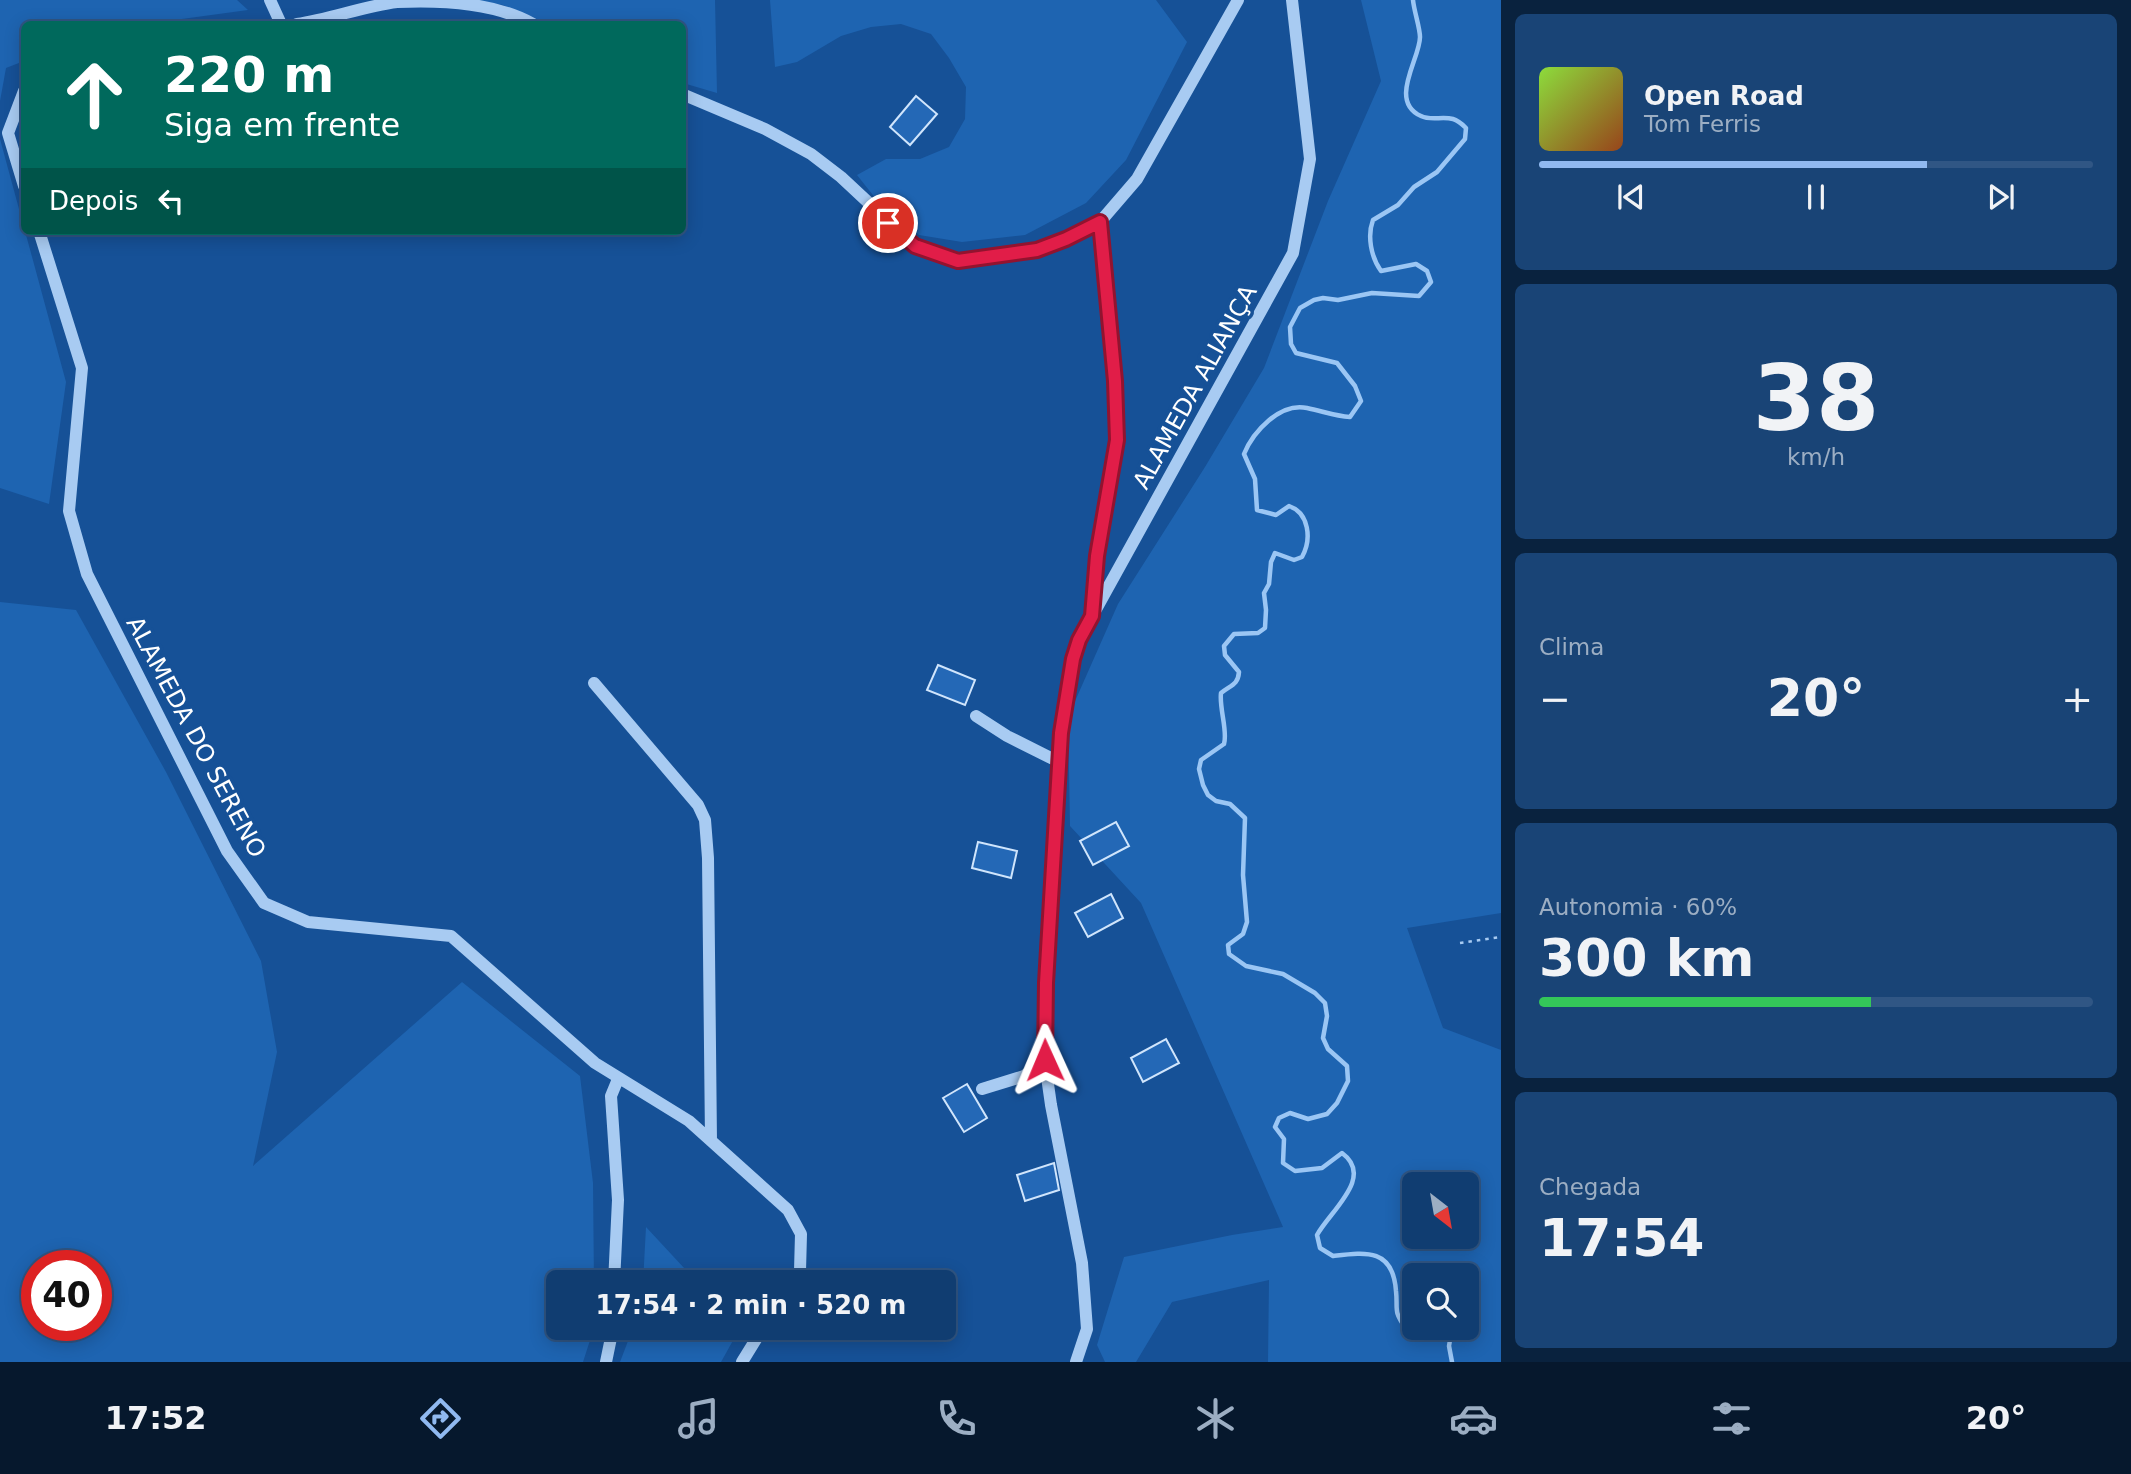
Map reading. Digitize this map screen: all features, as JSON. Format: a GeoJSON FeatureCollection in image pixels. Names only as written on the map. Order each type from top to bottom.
{"type":"FeatureCollection","features":[{"type":"Feature","properties":{"kind":"street"},"geometry":{"type":"LineString","coordinates":[[270,0],[280,21]]}},
{"type":"Feature","properties":{"kind":"street"},"geometry":{"type":"LineString","coordinates":[[310,21],[396,2],[432,0],[466,2],[526,21]]}},
{"type":"Feature","properties":{"kind":"street"},"geometry":{"type":"LineString","coordinates":[[686,96],[765,129],[811,155],[841,177],[915,246],[958,261],[1037,250],[1100,222],[1136,179],[1238,0]]}},
{"type":"Feature","properties":{"kind":"street","name":"ALAMEDA ALIANÇA"},"geometry":{"type":"LineString","coordinates":[[1076,1362],[1087,1329],[1081,1251],[1045,1060],[1059,762],[1070,669],[1079,640],[1293,253],[1310,159],[1292,0]]}},
{"type":"Feature","properties":{"kind":"street"},"geometry":{"type":"LineString","coordinates":[[21,98],[8,133],[21,176]]}},
{"type":"Feature","properties":{"kind":"street"},"geometry":{"type":"LineString","coordinates":[[1092,616],[1097,556],[1117,440],[1115,381],[1100,222]]}},
{"type":"Feature","properties":{"kind":"street","name":"ALAMEDA DO SERENO"},"geometry":{"type":"LineString","coordinates":[[40,235],[82,368],[69,511],[87,574],[227,851],[264,902],[308,922],[451,936],[594,1063],[689,1121],[788,1210],[801,1234],[800,1270]]}},
{"type":"Feature","properties":{"kind":"street"},"geometry":{"type":"LineString","coordinates":[[594,683],[698,806],[705,820],[708,858],[711,1140]]}},
{"type":"Feature","properties":{"kind":"street"},"geometry":{"type":"LineString","coordinates":[[976,716],[1007,736],[1059,762]]}},
{"type":"Feature","properties":{"kind":"street"},"geometry":{"type":"LineString","coordinates":[[982,1089],[1024,1076],[1045,1060]]}},
{"type":"Feature","properties":{"kind":"street"},"geometry":{"type":"LineString","coordinates":[[615,1270],[618,1200],[611,1096],[618,1079]]}},
{"type":"Feature","properties":{"kind":"street"},"geometry":{"type":"LineString","coordinates":[[606,1362],[611,1340]]}},
{"type":"Feature","properties":{"kind":"street"},"geometry":{"type":"LineString","coordinates":[[742,1362],[756,1340]]}},
{"type":"Feature","properties":{"kind":"street"},"geometry":{"type":"LineString","coordinates":[[1082,1347],[1090,1362]]}},
{"type":"Feature","properties":{"kind":"path"},"geometry":{"type":"LineString","coordinates":[[1460,943],[1501,937]]}},
{"type":"Feature","properties":{"kind":"shaded area"},"geometry":{"type":"Polygon","coordinates":[[[0,0],[237,0],[248,10],[167,21],[21,21],[21,62],[6,68],[0,101],[0,0]]]}},
{"type":"Feature","properties":{"kind":"shaded area"},"geometry":{"type":"Polygon","coordinates":[[[473,0],[715,0],[717,93],[686,84],[686,21],[538,21],[503,5],[473,0]]]}},
{"type":"Feature","properties":{"kind":"shaded area"},"geometry":{"type":"Polygon","coordinates":[[[770,0],[1156,0],[1187,42],[1126,160],[1086,203],[1025,235],[962,242],[919,235],[876,199],[857,175],[886,159],[920,159],[949,147],[965,119],[966,87],[931,34],[901,24],[871,27],[841,36],[797,62],[775,67],[770,0]]]}},
{"type":"Feature","properties":{"kind":"shaded area"},"geometry":{"type":"Polygon","coordinates":[[[1361,0],[1501,0],[1501,913],[1407,928],[1443,1028],[1501,1050],[1501,1362],[1268,1362],[1269,1280],[1172,1302],[1136,1362],[1105,1362],[1097,1345],[1124,1257],[1283,1227],[1141,903],[1070,826],[1068,717],[1118,604],[1264,368],[1328,201],[1381,81],[1361,0]]]}},
{"type":"Feature","properties":{"kind":"shaded area"},"geometry":{"type":"Polygon","coordinates":[[[0,139],[21,216],[21,235],[26,235],[66,382],[49,504],[0,488],[0,139]]]}},
{"type":"Feature","properties":{"kind":"shaded area"},"geometry":{"type":"Polygon","coordinates":[[[0,602],[76,610],[166,772],[261,961],[277,1052],[253,1166],[462,982],[580,1076],[593,1183],[594,1270],[546,1270],[546,1340],[590,1340],[583,1362],[0,1362],[0,602]]]}},
{"type":"Feature","properties":{"kind":"shaded area"},"geometry":{"type":"Polygon","coordinates":[[[646,1227],[686,1270],[644,1270],[646,1227]]]}},
{"type":"Feature","properties":{"kind":"shaded area"},"geometry":{"type":"Polygon","coordinates":[[[628,1340],[733,1340],[721,1362],[620,1362],[628,1340]]]}},
{"type":"Feature","properties":{"kind":"building"},"geometry":{"type":"Polygon","coordinates":[[[916,96],[937,114],[910,145],[890,127],[916,96]]]}},
{"type":"Feature","properties":{"kind":"building"},"geometry":{"type":"Polygon","coordinates":[[[938,665],[975,680],[965,705],[927,690],[938,665]]]}},
{"type":"Feature","properties":{"kind":"building"},"geometry":{"type":"Polygon","coordinates":[[[1116,822],[1129,846],[1093,865],[1080,841],[1116,822]]]}},
{"type":"Feature","properties":{"kind":"building"},"geometry":{"type":"Polygon","coordinates":[[[978,842],[1017,851],[1011,878],[972,868],[978,842]]]}},
{"type":"Feature","properties":{"kind":"building"},"geometry":{"type":"Polygon","coordinates":[[[1111,894],[1123,918],[1088,937],[1075,913],[1111,894]]]}},
{"type":"Feature","properties":{"kind":"building"},"geometry":{"type":"Polygon","coordinates":[[[1166,1039],[1179,1063],[1143,1082],[1131,1058],[1166,1039]]]}},
{"type":"Feature","properties":{"kind":"building"},"geometry":{"type":"Polygon","coordinates":[[[967,1084],[987,1118],[964,1132],[943,1098],[967,1084]]]}},
{"type":"Feature","properties":{"kind":"building"},"geometry":{"type":"Polygon","coordinates":[[[1054,1163],[1059,1190],[1025,1201],[1017,1175],[1054,1163]]]}},
{"type":"Feature","properties":{"kind":"waterway"},"geometry":{"type":"LineString","coordinates":[[1402,1322],[1397,1310],[1394,1277],[1383,1260],[1367,1254],[1333,1256],[1320,1248],[1317,1235],[1352,1183],[1354,1173],[1351,1162],[1342,1153],[1322,1168],[1295,1171],[1283,1163],[1284,1139],[1275,1127],[1279,1118],[1290,1113],[1308,1119],[1327,1114],[1337,1103],[1348,1081],[1347,1066],[1328,1049],[1323,1038],[1327,1016],[1325,1003],[1315,993],[1283,974],[1246,966],[1229,954],[1228,945],[1243,934],[1247,922],[1243,875],[1245,818],[1230,804],[1216,801],[1208,795],[1199,769],[1201,760],[1224,744],[1221,693],[1237,680],[1239,672],[1225,655],[1224,646],[1234,634],[1258,633],[1265,628],[1264,593],[1269,584],[1271,562],[1275,553],[1294,560],[1302,557],[1308,535],[1305,520],[1296,509],[1289,506],[1276,515],[1257,510],[1255,479],[1244,454],[1261,428],[1278,414],[1297,407],[1350,417],[1361,401],[1355,386],[1337,363],[1296,353],[1291,344],[1290,327],[1300,308],[1314,300],[1338,300],[1372,293],[1419,296],[1431,282],[1427,271],[1416,264],[1381,271],[1370,239],[1373,220],[1398,205],[1414,187],[1437,172],[1465,139],[1466,128],[1458,121],[1421,116],[1411,109],[1407,100],[1408,79],[1420,37],[1413,0]]}},
{"type":"Feature","properties":{"kind":"waterway"},"geometry":{"type":"LineString","coordinates":[[1450,1340],[1452,1362]]}},
{"type":"Feature","properties":{"kind":"route"},"geometry":{"type":"LineString","coordinates":[[888,223],[915,246],[958,261],[1037,250],[1100,222],[1115,381],[1117,440],[1097,556],[1092,616],[1079,640],[1073,659],[1061,733],[1046,983],[1045,1060]]}}]}
